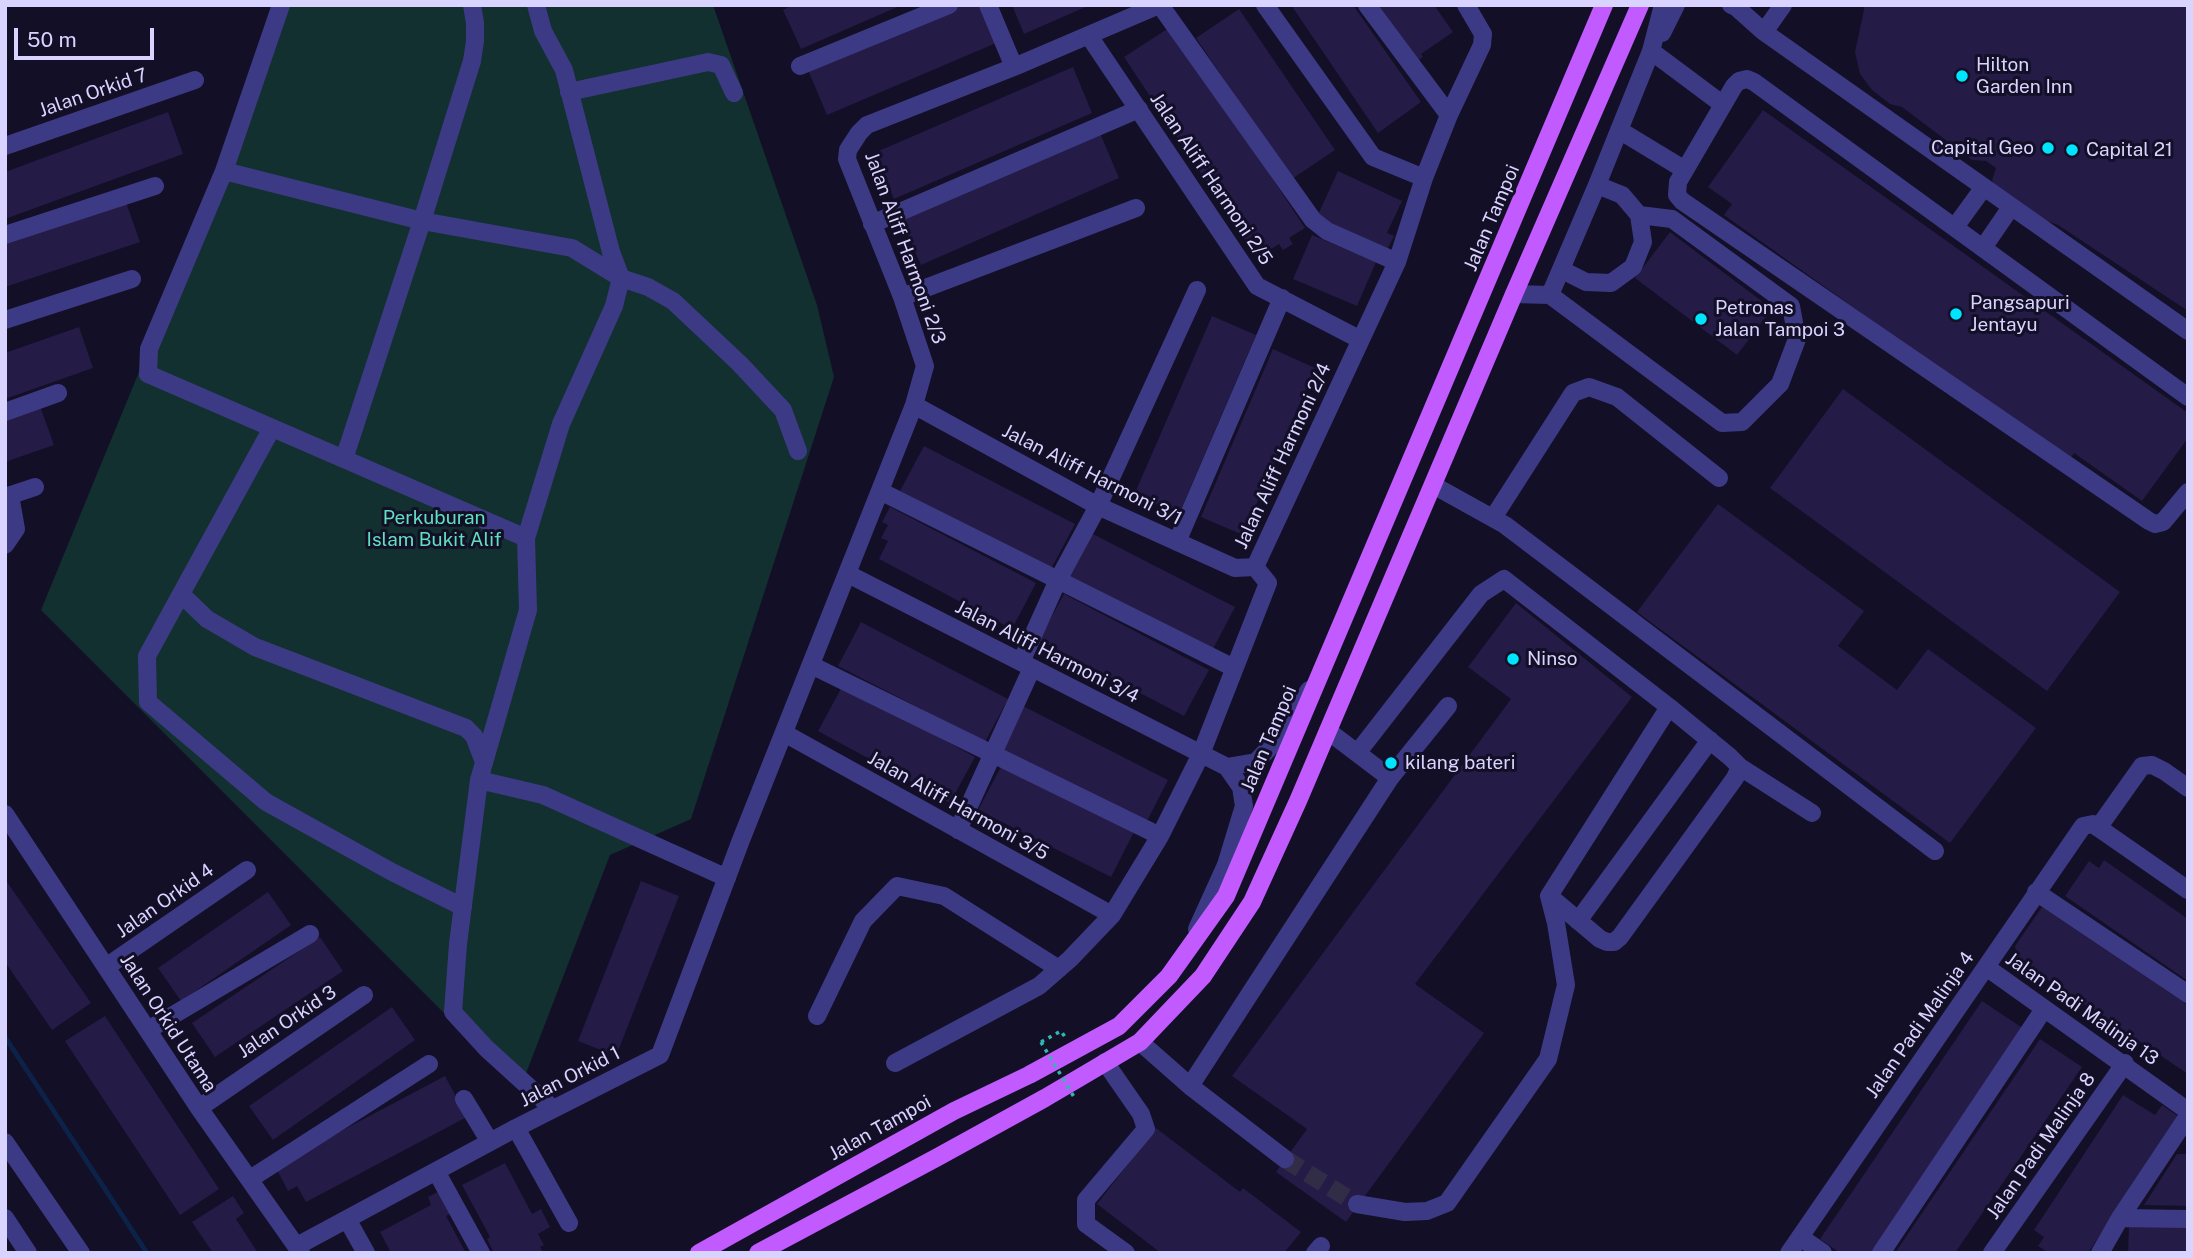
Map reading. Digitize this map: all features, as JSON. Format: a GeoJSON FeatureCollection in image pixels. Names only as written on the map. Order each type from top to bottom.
{"type":"FeatureCollection","features":[{"type":"Feature","properties":{"kind":"main road","name":"Jalan Tampoi"},"geometry":{"type":"LineString","coordinates":[[699,1253],[954,1111],[1119,1026],[1169,976],[1188,950],[1226,896],[1604,5]]}},
{"type":"Feature","properties":{"kind":"main road"},"geometry":{"type":"LineString","coordinates":[[758,1253],[961,1145],[1140,1042],[1203,976],[1252,902],[1640,5]]}},
{"type":"Feature","properties":{"kind":"street"},"geometry":{"type":"LineString","coordinates":[[281,5],[224,171],[149,349],[148,374],[526,538]]}},
{"type":"Feature","properties":{"kind":"street"},"geometry":{"type":"LineString","coordinates":[[344,459],[472,61],[475,23],[471,5]]}},
{"type":"Feature","properties":{"kind":"street"},"geometry":{"type":"LineString","coordinates":[[536,5],[543,31],[564,70],[611,252],[621,278],[614,306],[562,424],[526,538],[528,610],[479,780],[453,1012],[486,1048],[553,1109]]}},
{"type":"Feature","properties":{"kind":"street"},"geometry":{"type":"LineString","coordinates":[[800,66],[949,5]]}},
{"type":"Feature","properties":{"kind":"street"},"geometry":{"type":"LineString","coordinates":[[988,5],[1014,67]]}},
{"type":"Feature","properties":{"kind":"street"},"geometry":{"type":"LineString","coordinates":[[1159,5],[1313,219],[1327,231],[1397,261]]}},
{"type":"Feature","properties":{"kind":"street","name":"Jalan Aliff Harmoni 2/3"},"geometry":{"type":"LineString","coordinates":[[741,840],[914,405],[925,366],[902,297],[847,159],[848,150],[867,125],[1014,67],[1159,5]]}},
{"type":"Feature","properties":{"kind":"street"},"geometry":{"type":"LineString","coordinates":[[1265,5],[1373,157],[1424,178]]}},
{"type":"Feature","properties":{"kind":"street"},"geometry":{"type":"LineString","coordinates":[[1367,5],[1449,115]]}},
{"type":"Feature","properties":{"kind":"street","name":"Jalan Aliff Harmoni 2/4"},"geometry":{"type":"LineString","coordinates":[[895,1063],[1039,986],[1059,969],[1112,915],[1160,836],[1202,754],[1268,583],[1255,567],[1397,261],[1424,178],[1449,115],[1482,45],[1483,34],[1466,5]]}},
{"type":"Feature","properties":{"kind":"street"},"geometry":{"type":"LineString","coordinates":[[1731,5],[1764,32],[2188,331]]}},
{"type":"Feature","properties":{"kind":"street"},"geometry":{"type":"LineString","coordinates":[[1764,32],[1783,5]]}},
{"type":"Feature","properties":{"kind":"street"},"geometry":{"type":"LineString","coordinates":[[1550,295],[1651,51],[1674,7]]}},
{"type":"Feature","properties":{"kind":"street","name":"Jalan Aliff Harmoni 2/5"},"geometry":{"type":"LineString","coordinates":[[1089,36],[1257,286],[1359,339]]}},
{"type":"Feature","properties":{"kind":"street"},"geometry":{"type":"LineString","coordinates":[[1651,51],[1722,104]]}},
{"type":"Feature","properties":{"kind":"street"},"geometry":{"type":"LineString","coordinates":[[569,92],[708,62],[721,65],[734,93]]}},
{"type":"Feature","properties":{"kind":"street"},"geometry":{"type":"LineString","coordinates":[[2188,397],[1747,79],[1739,81],[1722,104],[1676,189],[1682,201],[2149,521],[2155,524],[2163,522],[2188,492]]}},
{"type":"Feature","properties":{"kind":"street","name":"Jalan Orkid 7"},"geometry":{"type":"LineString","coordinates":[[5,146],[195,80]]}},
{"type":"Feature","properties":{"kind":"street"},"geometry":{"type":"LineString","coordinates":[[872,223],[1139,109]]}},
{"type":"Feature","properties":{"kind":"street"},"geometry":{"type":"LineString","coordinates":[[1619,130],[1685,170]]}},
{"type":"Feature","properties":{"kind":"street"},"geometry":{"type":"LineString","coordinates":[[224,171],[422,221],[572,248],[621,278],[649,287],[673,301],[740,364],[783,410],[798,451]]}},
{"type":"Feature","properties":{"kind":"street"},"geometry":{"type":"LineString","coordinates":[[1562,270],[1586,282],[1611,284],[1633,267],[1643,242],[1639,215],[1622,195],[1597,185]]}},
{"type":"Feature","properties":{"kind":"street"},"geometry":{"type":"LineString","coordinates":[[5,235],[155,186]]}},
{"type":"Feature","properties":{"kind":"street"},"geometry":{"type":"LineString","coordinates":[[1955,227],[1984,187]]}},
{"type":"Feature","properties":{"kind":"street"},"geometry":{"type":"LineString","coordinates":[[1983,248],[2011,207]]}},
{"type":"Feature","properties":{"kind":"street"},"geometry":{"type":"LineString","coordinates":[[902,297],[1136,208]]}},
{"type":"Feature","properties":{"kind":"street"},"geometry":{"type":"LineString","coordinates":[[1514,294],[1550,295],[1722,423],[1742,422],[1780,384],[1797,339],[1791,306],[1672,219],[1639,215]]}},
{"type":"Feature","properties":{"kind":"street"},"geometry":{"type":"LineString","coordinates":[[5,320],[132,279]]}},
{"type":"Feature","properties":{"kind":"street"},"geometry":{"type":"LineString","coordinates":[[958,830],[993,752],[1058,580],[1098,506],[1197,290]]}},
{"type":"Feature","properties":{"kind":"street"},"geometry":{"type":"LineString","coordinates":[[1177,542],[1282,298]]}},
{"type":"Feature","properties":{"kind":"street"},"geometry":{"type":"LineString","coordinates":[[1493,518],[1573,393],[1590,387],[1617,397],[1719,478]]}},
{"type":"Feature","properties":{"kind":"street"},"geometry":{"type":"LineString","coordinates":[[5,412],[58,393]]}},
{"type":"Feature","properties":{"kind":"street","name":"Jalan Aliff Harmoni 3/1"},"geometry":{"type":"LineString","coordinates":[[914,405],[1098,506],[1235,568],[1255,567]]}},
{"type":"Feature","properties":{"kind":"street"},"geometry":{"type":"LineString","coordinates":[[272,428],[147,656],[148,702],[266,802],[392,872],[463,907]]}},
{"type":"Feature","properties":{"kind":"street"},"geometry":{"type":"LineString","coordinates":[[1433,485],[1505,525],[1935,851]]}},
{"type":"Feature","properties":{"kind":"street"},"geometry":{"type":"LineString","coordinates":[[5,545],[16,529],[8,496],[35,486]]}},
{"type":"Feature","properties":{"kind":"street"},"geometry":{"type":"LineString","coordinates":[[880,491],[1234,668]]}},
{"type":"Feature","properties":{"kind":"street","name":"Jalan Aliff Harmoni 3/4"},"geometry":{"type":"LineString","coordinates":[[848,574],[1226,767]]}},
{"type":"Feature","properties":{"kind":"street"},"geometry":{"type":"LineString","coordinates":[[1358,752],[1481,594],[1504,579],[1669,707],[1740,767],[1812,813]]}},
{"type":"Feature","properties":{"kind":"street"},"geometry":{"type":"LineString","coordinates":[[182,595],[207,619],[255,647],[466,728],[474,736],[484,762]]}},
{"type":"Feature","properties":{"kind":"street"},"geometry":{"type":"LineString","coordinates":[[811,665],[1160,836]]}},
{"type":"Feature","properties":{"kind":"street"},"geometry":{"type":"LineString","coordinates":[[1188,950],[1226,865],[1244,806],[1241,787],[1226,767],[1256,762],[1272,745],[1321,672]]}},
{"type":"Feature","properties":{"kind":"street"},"geometry":{"type":"LineString","coordinates":[[1190,1086],[1390,778],[1448,706]]}},
{"type":"Feature","properties":{"kind":"street"},"geometry":{"type":"LineString","coordinates":[[1357,1204],[1405,1212],[1427,1211],[1447,1203],[1548,1059],[1566,985],[1549,897],[1669,707]]}},
{"type":"Feature","properties":{"kind":"street"},"geometry":{"type":"LineString","coordinates":[[1328,731],[1390,778]]}},
{"type":"Feature","properties":{"kind":"street","name":"Jalan Aliff Harmoni 3/5"},"geometry":{"type":"LineString","coordinates":[[784,733],[1112,915]]}},
{"type":"Feature","properties":{"kind":"street"},"geometry":{"type":"LineString","coordinates":[[1578,921],[1710,740]]}},
{"type":"Feature","properties":{"kind":"street","name":"Jalan Padi Malinja 4"},"geometry":{"type":"LineString","coordinates":[[1789,1253],[2083,826],[2093,826],[2142,766],[2152,765],[2188,788]]}},
{"type":"Feature","properties":{"kind":"street"},"geometry":{"type":"LineString","coordinates":[[1549,897],[1607,943],[1614,942],[1740,767]]}},
{"type":"Feature","properties":{"kind":"street"},"geometry":{"type":"LineString","coordinates":[[479,780],[543,795],[727,878]]}},
{"type":"Feature","properties":{"kind":"street","name":"Jalan Orkid Utama"},"geometry":{"type":"LineString","coordinates":[[5,814],[199,1108],[299,1250]]}},
{"type":"Feature","properties":{"kind":"street"},"geometry":{"type":"LineString","coordinates":[[2093,826],[2188,890]]}},
{"type":"Feature","properties":{"kind":"street","name":"Jalan Orkid 1"},"geometry":{"type":"LineString","coordinates":[[299,1250],[347,1219],[516,1128],[660,1055],[741,840]]}},
{"type":"Feature","properties":{"kind":"street","name":"Jalan Orkid 4"},"geometry":{"type":"LineString","coordinates":[[106,967],[247,870]]}},
{"type":"Feature","properties":{"kind":"street"},"geometry":{"type":"LineString","coordinates":[[817,1016],[863,920],[897,886],[944,895],[1059,969]]}},
{"type":"Feature","properties":{"kind":"street"},"geometry":{"type":"LineString","coordinates":[[2036,892],[2188,994]]}},
{"type":"Feature","properties":{"kind":"street"},"geometry":{"type":"LineString","coordinates":[[148,1030],[310,934]]}},
{"type":"Feature","properties":{"kind":"street","name":"Jalan Padi Malinja 13"},"geometry":{"type":"LineString","coordinates":[[1986,967],[2125,1063],[2188,1113]]}},
{"type":"Feature","properties":{"kind":"street","name":"Jalan Orkid 3"},"geometry":{"type":"LineString","coordinates":[[199,1108],[364,995]]}},
{"type":"Feature","properties":{"kind":"street"},"geometry":{"type":"LineString","coordinates":[[1881,1253],[2044,1009]]}},
{"type":"Feature","properties":{"kind":"street"},"geometry":{"type":"LineString","coordinates":[[1140,1042],[1190,1086],[1285,1159]]}},
{"type":"Feature","properties":{"kind":"street"},"geometry":{"type":"LineString","coordinates":[[1105,1062],[1140,1114],[1146,1129],[1086,1200],[1086,1224],[1126,1253]]}},
{"type":"Feature","properties":{"kind":"street","name":"Jalan Padi Malinja 8"},"geometry":{"type":"LineString","coordinates":[[1994,1252],[2125,1063]]}},
{"type":"Feature","properties":{"kind":"street"},"geometry":{"type":"LineString","coordinates":[[250,1179],[429,1064]]}},
{"type":"Feature","properties":{"kind":"street"},"geometry":{"type":"LineString","coordinates":[[464,1099],[490,1142]]}},
{"type":"Feature","properties":{"kind":"street"},"geometry":{"type":"LineString","coordinates":[[2100,1253],[2188,1113]]}},
{"type":"Feature","properties":{"kind":"street"},"geometry":{"type":"LineString","coordinates":[[516,1128],[569,1223]]}},
{"type":"Feature","properties":{"kind":"street"},"geometry":{"type":"LineString","coordinates":[[5,1142],[11,1162],[81,1253]]}},
{"type":"Feature","properties":{"kind":"street"},"geometry":{"type":"LineString","coordinates":[[436,1171],[481,1253]]}},
{"type":"Feature","properties":{"kind":"street"},"geometry":{"type":"LineString","coordinates":[[5,1218],[29,1253]]}},
{"type":"Feature","properties":{"kind":"street"},"geometry":{"type":"LineString","coordinates":[[2120,1218],[2188,1219]]}},
{"type":"Feature","properties":{"kind":"street"},"geometry":{"type":"LineString","coordinates":[[347,1219],[366,1253]]}},
{"type":"Feature","properties":{"kind":"street"},"geometry":{"type":"LineString","coordinates":[[1800,1237],[1824,1253]]}},
{"type":"Feature","properties":{"kind":"path"},"geometry":{"type":"LineString","coordinates":[[1061,1031],[1041,1042],[1074,1097]]}},
{"type":"Feature","properties":{"kind":"green space","name":"Perkuburan Islam Bukit Alif"},"geometry":{"type":"Polygon","coordinates":[[[290,5],[713,5],[817,305],[834,377],[691,819],[610,855],[520,1089],[41,610],[290,5]]]}},
{"type":"Feature","properties":{"kind":"building"},"geometry":{"type":"Polygon","coordinates":[[[793,5],[902,5],[801,49],[783,10],[793,5]]]}},
{"type":"Feature","properties":{"kind":"building"},"geometry":{"type":"Polygon","coordinates":[[[961,5],[987,5],[1001,41],[827,115],[808,70],[961,5]]]}},
{"type":"Feature","properties":{"kind":"building"},"geometry":{"type":"Polygon","coordinates":[[[1012,5],[1090,5],[1024,34],[1012,5]]]}},
{"type":"Feature","properties":{"kind":"building"},"geometry":{"type":"Polygon","coordinates":[[[1291,5],[1353,5],[1421,102],[1378,133],[1291,5]]]}},
{"type":"Feature","properties":{"kind":"building"},"geometry":{"type":"Polygon","coordinates":[[[1374,5],[1434,5],[1453,32],[1421,54],[1423,57],[1415,63],[1374,5]]]}},
{"type":"Feature","properties":{"kind":"building","name":"Capital 21"},"geometry":{"type":"Polygon","coordinates":[[[1865,5],[2188,5],[2188,311],[2058,225],[2044,220],[1995,188],[1992,180],[1996,168],[1986,161],[1972,160],[1902,107],[1890,104],[1872,90],[1860,74],[1855,52],[1865,5]]]}},
{"type":"Feature","properties":{"kind":"building"},"geometry":{"type":"Polygon","coordinates":[[[1239,9],[1335,150],[1292,179],[1196,38],[1239,9]]]}},
{"type":"Feature","properties":{"kind":"building"},"geometry":{"type":"Polygon","coordinates":[[[1172,26],[1305,228],[1289,238],[1293,244],[1283,250],[1279,244],[1257,258],[1124,57],[1172,26]]]}},
{"type":"Feature","properties":{"kind":"building"},"geometry":{"type":"Polygon","coordinates":[[[1073,67],[1092,113],[894,199],[874,153],[1073,67]]]}},
{"type":"Feature","properties":{"kind":"building","name":"Pangsapuri Jentayu"},"geometry":{"type":"Polygon","coordinates":[[[1763,110],[2188,413],[2188,438],[2142,501],[2074,453],[2069,461],[1724,215],[1732,204],[1708,187],[1763,110]]]}},
{"type":"Feature","properties":{"kind":"building"},"geometry":{"type":"Polygon","coordinates":[[[168,112],[183,154],[5,219],[5,172],[168,112]]]}},
{"type":"Feature","properties":{"kind":"building"},"geometry":{"type":"Polygon","coordinates":[[[1100,133],[1119,178],[921,265],[901,220],[1100,133]]]}},
{"type":"Feature","properties":{"kind":"building"},"geometry":{"type":"Polygon","coordinates":[[[1338,171],[1402,201],[1387,233],[1394,236],[1387,250],[1317,217],[1338,171]]]}},
{"type":"Feature","properties":{"kind":"building"},"geometry":{"type":"Polygon","coordinates":[[[126,202],[140,242],[5,287],[5,243],[126,202]]]}},
{"type":"Feature","properties":{"kind":"building"},"geometry":{"type":"Polygon","coordinates":[[[1670,232],[1772,309],[1737,355],[1635,278],[1670,232]]]}},
{"type":"Feature","properties":{"kind":"building"},"geometry":{"type":"Polygon","coordinates":[[[1312,235],[1376,262],[1357,306],[1293,279],[1312,235]]]}},
{"type":"Feature","properties":{"kind":"building"},"geometry":{"type":"Polygon","coordinates":[[[1212,316],[1256,335],[1179,514],[1134,495],[1212,316]]]}},
{"type":"Feature","properties":{"kind":"building"},"geometry":{"type":"Polygon","coordinates":[[[79,327],[93,368],[5,399],[5,353],[79,327]]]}},
{"type":"Feature","properties":{"kind":"building"},"geometry":{"type":"Polygon","coordinates":[[[1273,349],[1315,368],[1243,535],[1201,517],[1273,349]]]}},
{"type":"Feature","properties":{"kind":"building"},"geometry":{"type":"Polygon","coordinates":[[[1843,389],[2120,592],[2047,691],[1770,488],[1843,389]]]}},
{"type":"Feature","properties":{"kind":"building"},"geometry":{"type":"Polygon","coordinates":[[[40,406],[54,445],[5,462],[5,419],[40,406]]]}},
{"type":"Feature","properties":{"kind":"building"},"geometry":{"type":"Polygon","coordinates":[[[924,446],[1075,524],[1051,569],[900,491],[924,446]]]}},
{"type":"Feature","properties":{"kind":"building"},"geometry":{"type":"Polygon","coordinates":[[[1718,504],[1864,611],[1838,646],[1897,690],[1928,649],[2036,728],[1950,843],[1637,612],[1718,504]]]}},
{"type":"Feature","properties":{"kind":"building"},"geometry":{"type":"Polygon","coordinates":[[[890,507],[1036,583],[1012,629],[879,559],[888,541],[881,538],[888,525],[882,522],[890,507]]]}},
{"type":"Feature","properties":{"kind":"building"},"geometry":{"type":"Polygon","coordinates":[[[1089,532],[1235,607],[1212,651],[1066,576],[1089,532]]]}},
{"type":"Feature","properties":{"kind":"building"},"geometry":{"type":"Polygon","coordinates":[[[1064,594],[1209,670],[1184,716],[1039,640],[1064,594]]]}},
{"type":"Feature","properties":{"kind":"building"},"geometry":{"type":"Polygon","coordinates":[[[1516,603],[1632,697],[1415,984],[1484,1033],[1346,1222],[1276,1172],[1307,1129],[1232,1076],[1511,699],[1468,667],[1516,603]]]}},
{"type":"Feature","properties":{"kind":"building"},"geometry":{"type":"Polygon","coordinates":[[[861,622],[1008,699],[985,742],[838,666],[861,622]]]}},
{"type":"Feature","properties":{"kind":"building"},"geometry":{"type":"Polygon","coordinates":[[[843,685],[975,757],[950,803],[818,731],[843,685]]]}},
{"type":"Feature","properties":{"kind":"building"},"geometry":{"type":"Polygon","coordinates":[[[1023,706],[1168,780],[1146,823],[1001,749],[1023,706]]]}},
{"type":"Feature","properties":{"kind":"building"},"geometry":{"type":"Polygon","coordinates":[[[1002,765],[1134,832],[1111,877],[978,810],[1002,765]]]}},
{"type":"Feature","properties":{"kind":"building"},"geometry":{"type":"Polygon","coordinates":[[[2104,860],[2188,919],[2188,981],[2065,896],[2089,861],[2099,868],[2104,860]]]}},
{"type":"Feature","properties":{"kind":"building"},"geometry":{"type":"Polygon","coordinates":[[[5,879],[91,1003],[52,1030],[5,962],[5,879]]]}},
{"type":"Feature","properties":{"kind":"building"},"geometry":{"type":"Polygon","coordinates":[[[641,881],[679,896],[616,1056],[578,1041],[641,881]]]}},
{"type":"Feature","properties":{"kind":"building"},"geometry":{"type":"Polygon","coordinates":[[[268,892],[291,925],[181,1001],[158,968],[268,892]]]}},
{"type":"Feature","properties":{"kind":"building"},"geometry":{"type":"Polygon","coordinates":[[[2042,907],[2188,1005],[2188,1074],[2018,960],[2015,946],[2042,907]]]}},
{"type":"Feature","properties":{"kind":"building"},"geometry":{"type":"Polygon","coordinates":[[[320,937],[343,971],[215,1057],[192,1023],[320,937]]]}},
{"type":"Feature","properties":{"kind":"building"},"geometry":{"type":"Polygon","coordinates":[[[1982,1001],[2024,1029],[1872,1253],[1840,1253],[1820,1239],[1982,1001]]]}},
{"type":"Feature","properties":{"kind":"building"},"geometry":{"type":"Polygon","coordinates":[[[392,1007],[415,1040],[273,1140],[249,1106],[392,1007]]]}},
{"type":"Feature","properties":{"kind":"building"},"geometry":{"type":"Polygon","coordinates":[[[105,1016],[219,1189],[180,1215],[65,1041],[105,1016]]]}},
{"type":"Feature","properties":{"kind":"building"},"geometry":{"type":"Polygon","coordinates":[[[2040,1039],[2082,1067],[1955,1253],[1895,1253],[2040,1039]]]}},
{"type":"Feature","properties":{"kind":"building"},"geometry":{"type":"Polygon","coordinates":[[[445,1076],[467,1117],[306,1202],[297,1186],[288,1191],[275,1166],[445,1076]]]}},
{"type":"Feature","properties":{"kind":"building"},"geometry":{"type":"Polygon","coordinates":[[[2123,1095],[2155,1115],[2162,1105],[2178,1116],[2088,1253],[2049,1253],[2038,1246],[2044,1237],[2034,1230],[2123,1095]]]}},
{"type":"Feature","properties":{"kind":"building"},"geometry":{"type":"Polygon","coordinates":[[[1156,1128],[1240,1192],[1243,1188],[1301,1232],[1284,1253],[1161,1253],[1097,1204],[1156,1128]]]}},
{"type":"Feature","properties":{"kind":"building"},"geometry":{"type":"Polygon","coordinates":[[[2177,1154],[2188,1154],[2188,1206],[2144,1205],[2177,1154]]]}},
{"type":"Feature","properties":{"kind":"building"},"geometry":{"type":"Polygon","coordinates":[[[505,1163],[532,1214],[541,1209],[550,1227],[538,1234],[544,1245],[540,1247],[542,1251],[539,1253],[494,1253],[487,1239],[490,1237],[462,1185],[505,1163]]]}},
{"type":"Feature","properties":{"kind":"building"},"geometry":{"type":"Polygon","coordinates":[[[440,1191],[452,1213],[446,1216],[466,1253],[391,1253],[380,1232],[431,1205],[428,1197],[440,1191]]]}},
{"type":"Feature","properties":{"kind":"building"},"geometry":{"type":"Polygon","coordinates":[[[233,1196],[244,1213],[236,1219],[258,1253],[213,1253],[192,1222],[233,1196]]]}},
{"type":"Feature","properties":{"kind":"building"},"geometry":{"type":"Polygon","coordinates":[[[2129,1225],[2188,1226],[2188,1253],[2128,1253],[2129,1225]]]}},
{"type":"Feature","properties":{"kind":"waterway"},"geometry":{"type":"LineString","coordinates":[[5,1037],[147,1253]]}},
{"type":"Feature","properties":{"kind":"tunnel"},"geometry":{"type":"LineString","coordinates":[[1285,1159],[1357,1204]]}},
{"type":"Feature","properties":{"kind":"place","name":"Hilton Garden Inn"},"geometry":{"type":"Point","coordinates":[1962,76]}},
{"type":"Feature","properties":{"kind":"place","name":"Capital Geo"},"geometry":{"type":"Point","coordinates":[2048,148]}},
{"type":"Feature","properties":{"kind":"place","name":"Capital 21"},"geometry":{"type":"Point","coordinates":[2072,150]}},
{"type":"Feature","properties":{"kind":"place","name":"Pangsapuri Jentayu"},"geometry":{"type":"Point","coordinates":[1956,314]}},
{"type":"Feature","properties":{"kind":"place","name":"Petronas Jalan Tampoi 3"},"geometry":{"type":"Point","coordinates":[1701,319]}},
{"type":"Feature","properties":{"kind":"place","name":"Ninso"},"geometry":{"type":"Point","coordinates":[1513,659]}},
{"type":"Feature","properties":{"kind":"place","name":"kilang bateri"},"geometry":{"type":"Point","coordinates":[1391,763]}}]}
